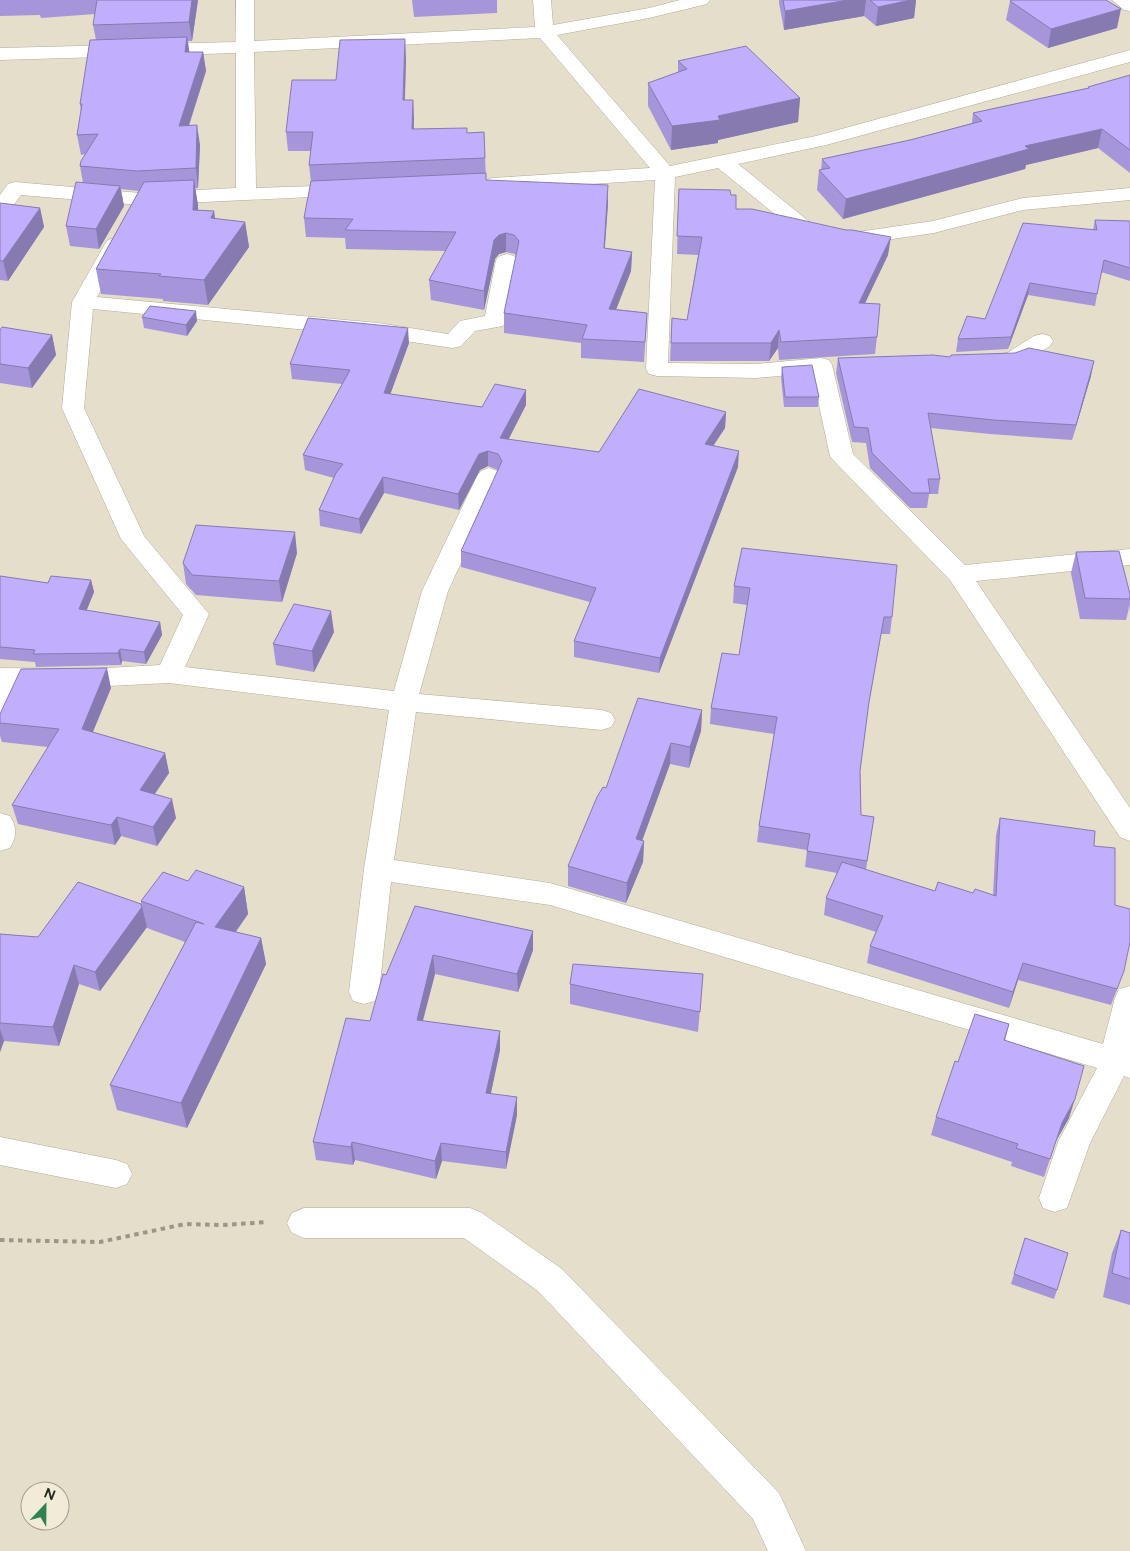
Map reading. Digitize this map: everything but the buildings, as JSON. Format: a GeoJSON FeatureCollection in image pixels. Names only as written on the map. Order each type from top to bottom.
{"type":"FeatureCollection","features":[{"type":"Feature","properties":{"kind":"street"},"geometry":{"type":"LineString","coordinates":[[245,0],[246,194]]}},
{"type":"Feature","properties":{"kind":"street"},"geometry":{"type":"LineString","coordinates":[[542,0],[545,32],[665,173],[656,369],[756,371],[830,364],[842,456],[959,574],[1130,830]]}},
{"type":"Feature","properties":{"kind":"street"},"geometry":{"type":"LineString","coordinates":[[0,54],[246,47],[545,32],[650,13],[701,0]]}},
{"type":"Feature","properties":{"kind":"street"},"geometry":{"type":"LineString","coordinates":[[1121,0],[1130,6]]}},
{"type":"Feature","properties":{"kind":"street"},"geometry":{"type":"LineString","coordinates":[[476,186],[665,173],[819,141],[1130,56]]}},
{"type":"Feature","properties":{"kind":"street"},"geometry":{"type":"LineString","coordinates":[[722,161],[810,233],[844,240],[934,227],[1024,204],[1130,194]]}},
{"type":"Feature","properties":{"kind":"street"},"geometry":{"type":"LineString","coordinates":[[0,210],[8,188],[132,214],[246,194],[360,190]]}},
{"type":"Feature","properties":{"kind":"street"},"geometry":{"type":"LineString","coordinates":[[132,214],[83,302],[73,408],[132,539],[196,614],[169,674]]}},
{"type":"Feature","properties":{"kind":"street"},"geometry":{"type":"LineString","coordinates":[[83,302],[378,330],[454,341],[468,326],[495,321],[507,260]]}},
{"type":"Feature","properties":{"kind":"street"},"geometry":{"type":"LineString","coordinates":[[973,360],[1012,360],[1042,341]]}},
{"type":"Feature","properties":{"kind":"street"},"geometry":{"type":"LineString","coordinates":[[364,992],[378,869],[404,702],[434,590],[489,476]]}},
{"type":"Feature","properties":{"kind":"street"},"geometry":{"type":"LineString","coordinates":[[959,574],[1130,557]]}},
{"type":"Feature","properties":{"kind":"street"},"geometry":{"type":"LineString","coordinates":[[0,706],[4,677],[88,678],[169,674],[404,702],[602,720]]}},
{"type":"Feature","properties":{"kind":"street"},"geometry":{"type":"LineString","coordinates":[[0,823],[2,835],[0,840]]}},
{"type":"Feature","properties":{"kind":"street"},"geometry":{"type":"LineString","coordinates":[[378,869],[550,894],[1123,1063]]}},
{"type":"Feature","properties":{"kind":"street"},"geometry":{"type":"LineString","coordinates":[[1055,1198],[1074,1142],[1123,1063],[1121,1032],[1130,998]]}},
{"type":"Feature","properties":{"kind":"street"},"geometry":{"type":"LineString","coordinates":[[0,1151],[116,1174]]}},
{"type":"Feature","properties":{"kind":"street"},"geometry":{"type":"LineString","coordinates":[[304,1222],[470,1223],[550,1280],[766,1506],[787,1551]]}},
{"type":"Feature","properties":{"kind":"path"},"geometry":{"type":"LineString","coordinates":[[0,1240],[100,1242],[186,1224],[223,1225],[272,1221],[304,1222]]}}]}
